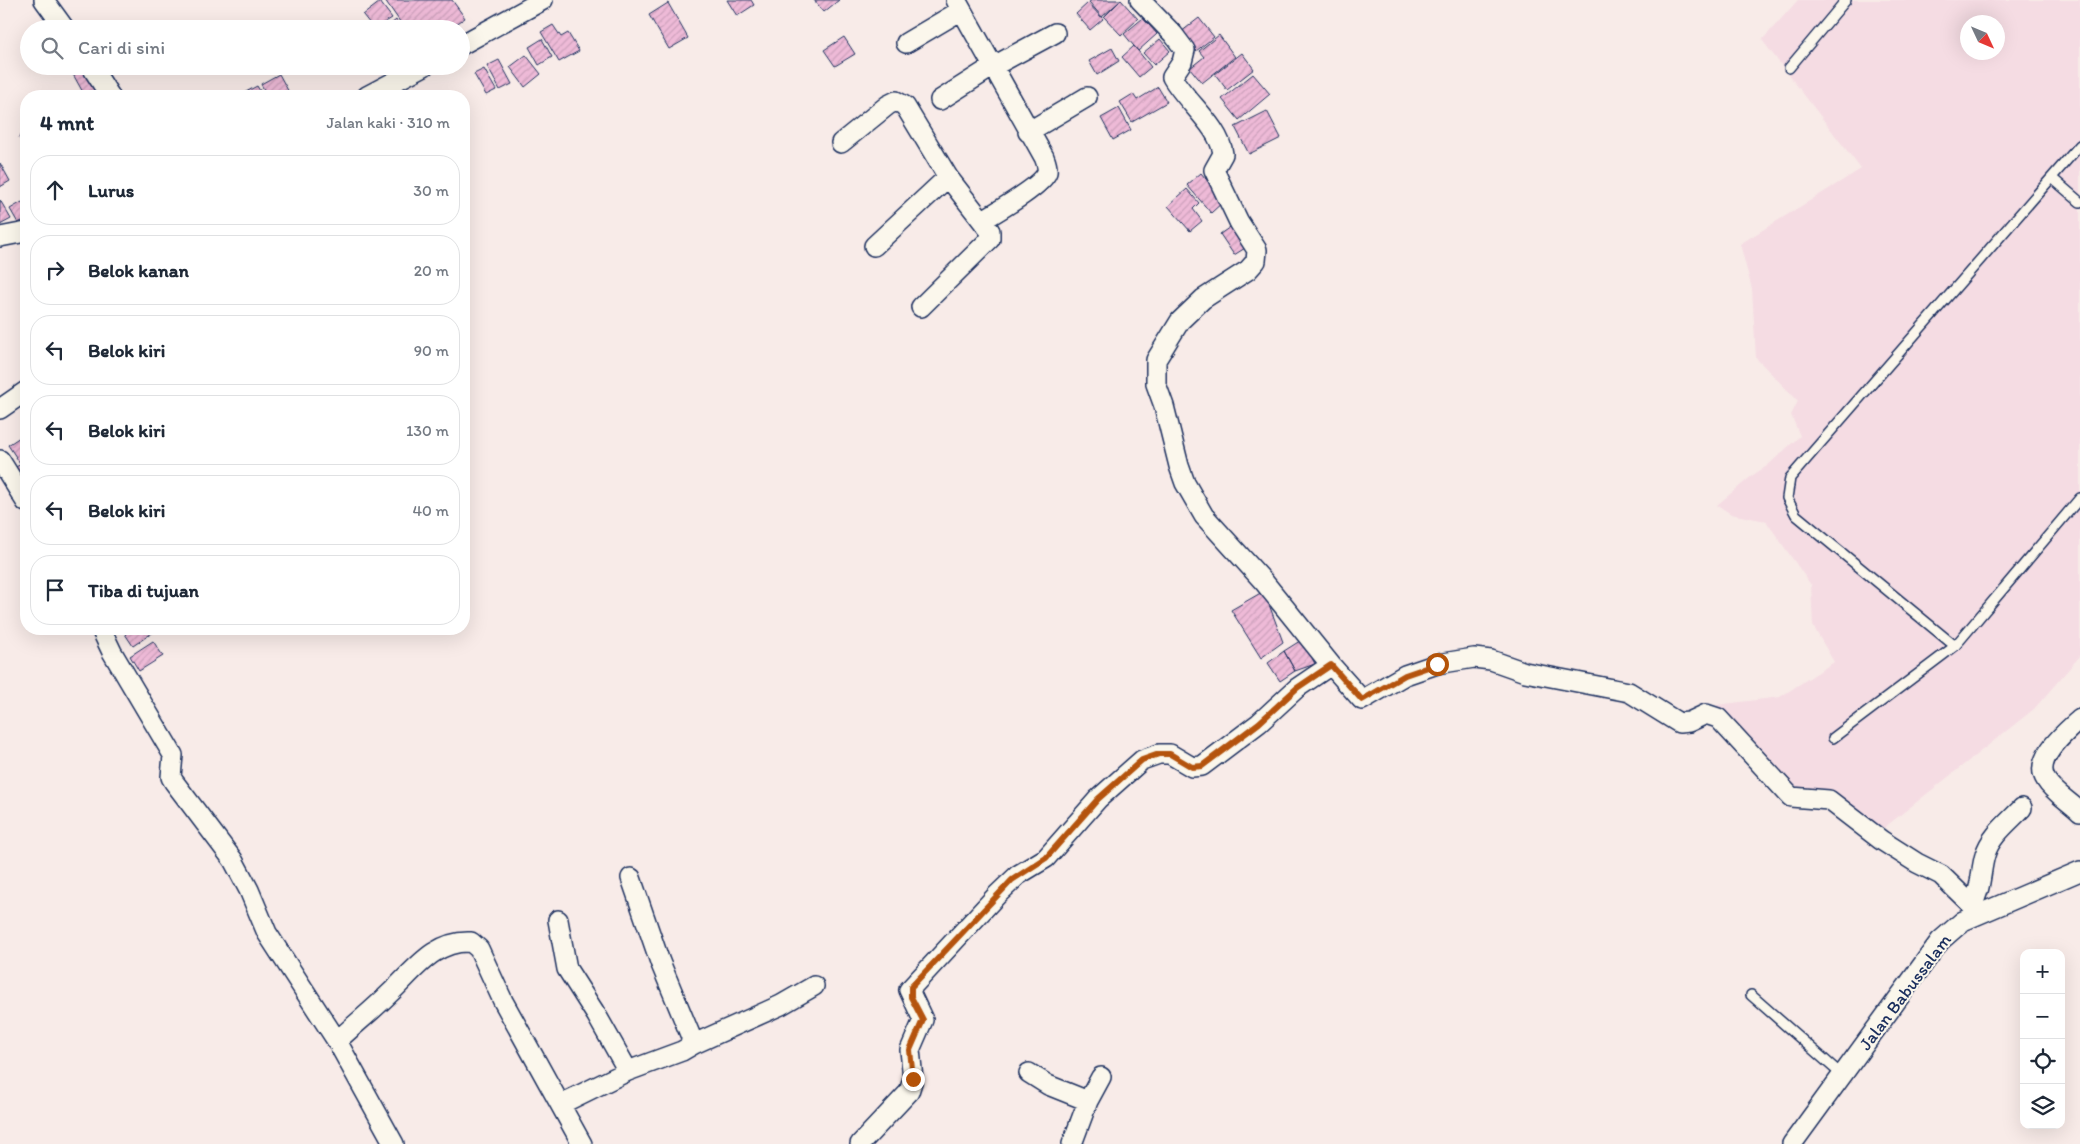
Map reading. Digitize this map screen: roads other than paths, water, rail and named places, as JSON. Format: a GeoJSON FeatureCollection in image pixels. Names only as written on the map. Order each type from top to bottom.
{"type":"FeatureCollection","features":[{"type":"Feature","properties":{"kind":"street"},"geometry":{"type":"LineString","coordinates":[[44,0],[58,20]]}},
{"type":"Feature","properties":{"kind":"street"},"geometry":{"type":"LineString","coordinates":[[470,40],[543,0]]}},
{"type":"Feature","properties":{"kind":"street"},"geometry":{"type":"LineString","coordinates":[[1140,0],[1185,50],[1182,62],[1172,77],[1180,92],[1218,137],[1223,154],[1214,170],[1239,222],[1257,250],[1258,256],[1248,270],[1203,299],[1180,321],[1156,360],[1156,384],[1168,420],[1174,452],[1185,483],[1204,516],[1264,582],[1362,700],[1405,675],[1437,664],[1474,658],[1491,660],[1524,672],[1630,692],[1678,723],[1689,722],[1706,714],[1711,714],[1718,718],[1791,797],[1829,800],[1881,840],[1917,863],[1941,875],[1976,909]]}},
{"type":"Feature","properties":{"kind":"street"},"geometry":{"type":"LineString","coordinates":[[906,43],[958,5],[1028,132],[1044,157],[1047,173],[1017,198],[983,220]]}},
{"type":"Feature","properties":{"kind":"street"},"geometry":{"type":"LineString","coordinates":[[940,100],[992,67],[1055,34]]}},
{"type":"Feature","properties":{"kind":"street"},"geometry":{"type":"LineString","coordinates":[[97,75],[106,90]]}},
{"type":"Feature","properties":{"kind":"street"},"geometry":{"type":"LineString","coordinates":[[378,90],[407,75]]}},
{"type":"Feature","properties":{"kind":"street"},"geometry":{"type":"LineString","coordinates":[[1028,132],[1087,97]]}},
{"type":"Feature","properties":{"kind":"street"},"geometry":{"type":"LineString","coordinates":[[841,142],[888,106],[896,101],[900,102],[911,114],[948,177],[990,231],[990,239],[920,307]]}},
{"type":"Feature","properties":{"kind":"street"},"geometry":{"type":"LineString","coordinates":[[874,246],[948,177]]}},
{"type":"Feature","properties":{"kind":"street"},"geometry":{"type":"LineString","coordinates":[[0,237],[20,233]]}},
{"type":"Feature","properties":{"kind":"street"},"geometry":{"type":"LineString","coordinates":[[0,409],[20,395]]}},
{"type":"Feature","properties":{"kind":"street"},"geometry":{"type":"LineString","coordinates":[[0,460],[20,492]]}},
{"type":"Feature","properties":{"kind":"street"},"geometry":{"type":"LineString","coordinates":[[104,635],[173,755],[171,777],[233,860],[250,890],[267,932],[337,1041],[394,1144]]}},
{"type":"Feature","properties":{"kind":"street"},"geometry":{"type":"LineString","coordinates":[[860,1144],[909,1092],[912,1086],[910,1050],[923,1020],[909,990],[997,895],[1018,874],[1046,858],[1098,799],[1142,760],[1159,754],[1170,754],[1192,767],[1202,766],[1259,723],[1297,688],[1331,665]]}},
{"type":"Feature","properties":{"kind":"street"},"geometry":{"type":"LineString","coordinates":[[2080,719],[2049,750],[2042,769],[2046,781],[2080,812]]}},
{"type":"Feature","properties":{"kind":"street"},"geometry":{"type":"LineString","coordinates":[[1976,909],[1985,854],[1989,846],[2022,808]]}},
{"type":"Feature","properties":{"kind":"street","name":"Jalan Babussalam"},"geometry":{"type":"LineString","coordinates":[[1792,1144],[1940,941],[1976,909],[2034,892],[2080,870]]}},
{"type":"Feature","properties":{"kind":"street"},"geometry":{"type":"LineString","coordinates":[[631,878],[660,962],[694,1044]]}},
{"type":"Feature","properties":{"kind":"street"},"geometry":{"type":"LineString","coordinates":[[558,920],[567,969],[628,1070]]}},
{"type":"Feature","properties":{"kind":"street"},"geometry":{"type":"LineString","coordinates":[[337,1041],[390,994],[427,956],[446,945],[460,941],[471,942],[479,949],[503,1001],[562,1104],[582,1144]]}},
{"type":"Feature","properties":{"kind":"street"},"geometry":{"type":"LineString","coordinates":[[562,1104],[628,1070],[682,1051],[781,1005],[814,986]]}},
{"type":"Feature","properties":{"kind":"street"},"geometry":{"type":"LineString","coordinates":[[1028,1073],[1048,1085],[1088,1102]]}},
{"type":"Feature","properties":{"kind":"street"},"geometry":{"type":"LineString","coordinates":[[1072,1144],[1088,1102],[1101,1077]]}},
{"type":"Feature","properties":{"kind":"lane"},"geometry":{"type":"LineString","coordinates":[[1788,68],[1846,0]]}},
{"type":"Feature","properties":{"kind":"lane"},"geometry":{"type":"LineString","coordinates":[[1954,646],[1796,515],[1787,498],[1790,478],[2080,145]]}},
{"type":"Feature","properties":{"kind":"lane"},"geometry":{"type":"LineString","coordinates":[[2052,178],[2080,202]]}},
{"type":"Feature","properties":{"kind":"lane"},"geometry":{"type":"LineString","coordinates":[[1834,738],[1954,646],[2080,498]]}},
{"type":"Feature","properties":{"kind":"lane"},"geometry":{"type":"LineString","coordinates":[[1751,995],[1842,1075]]}}]}
